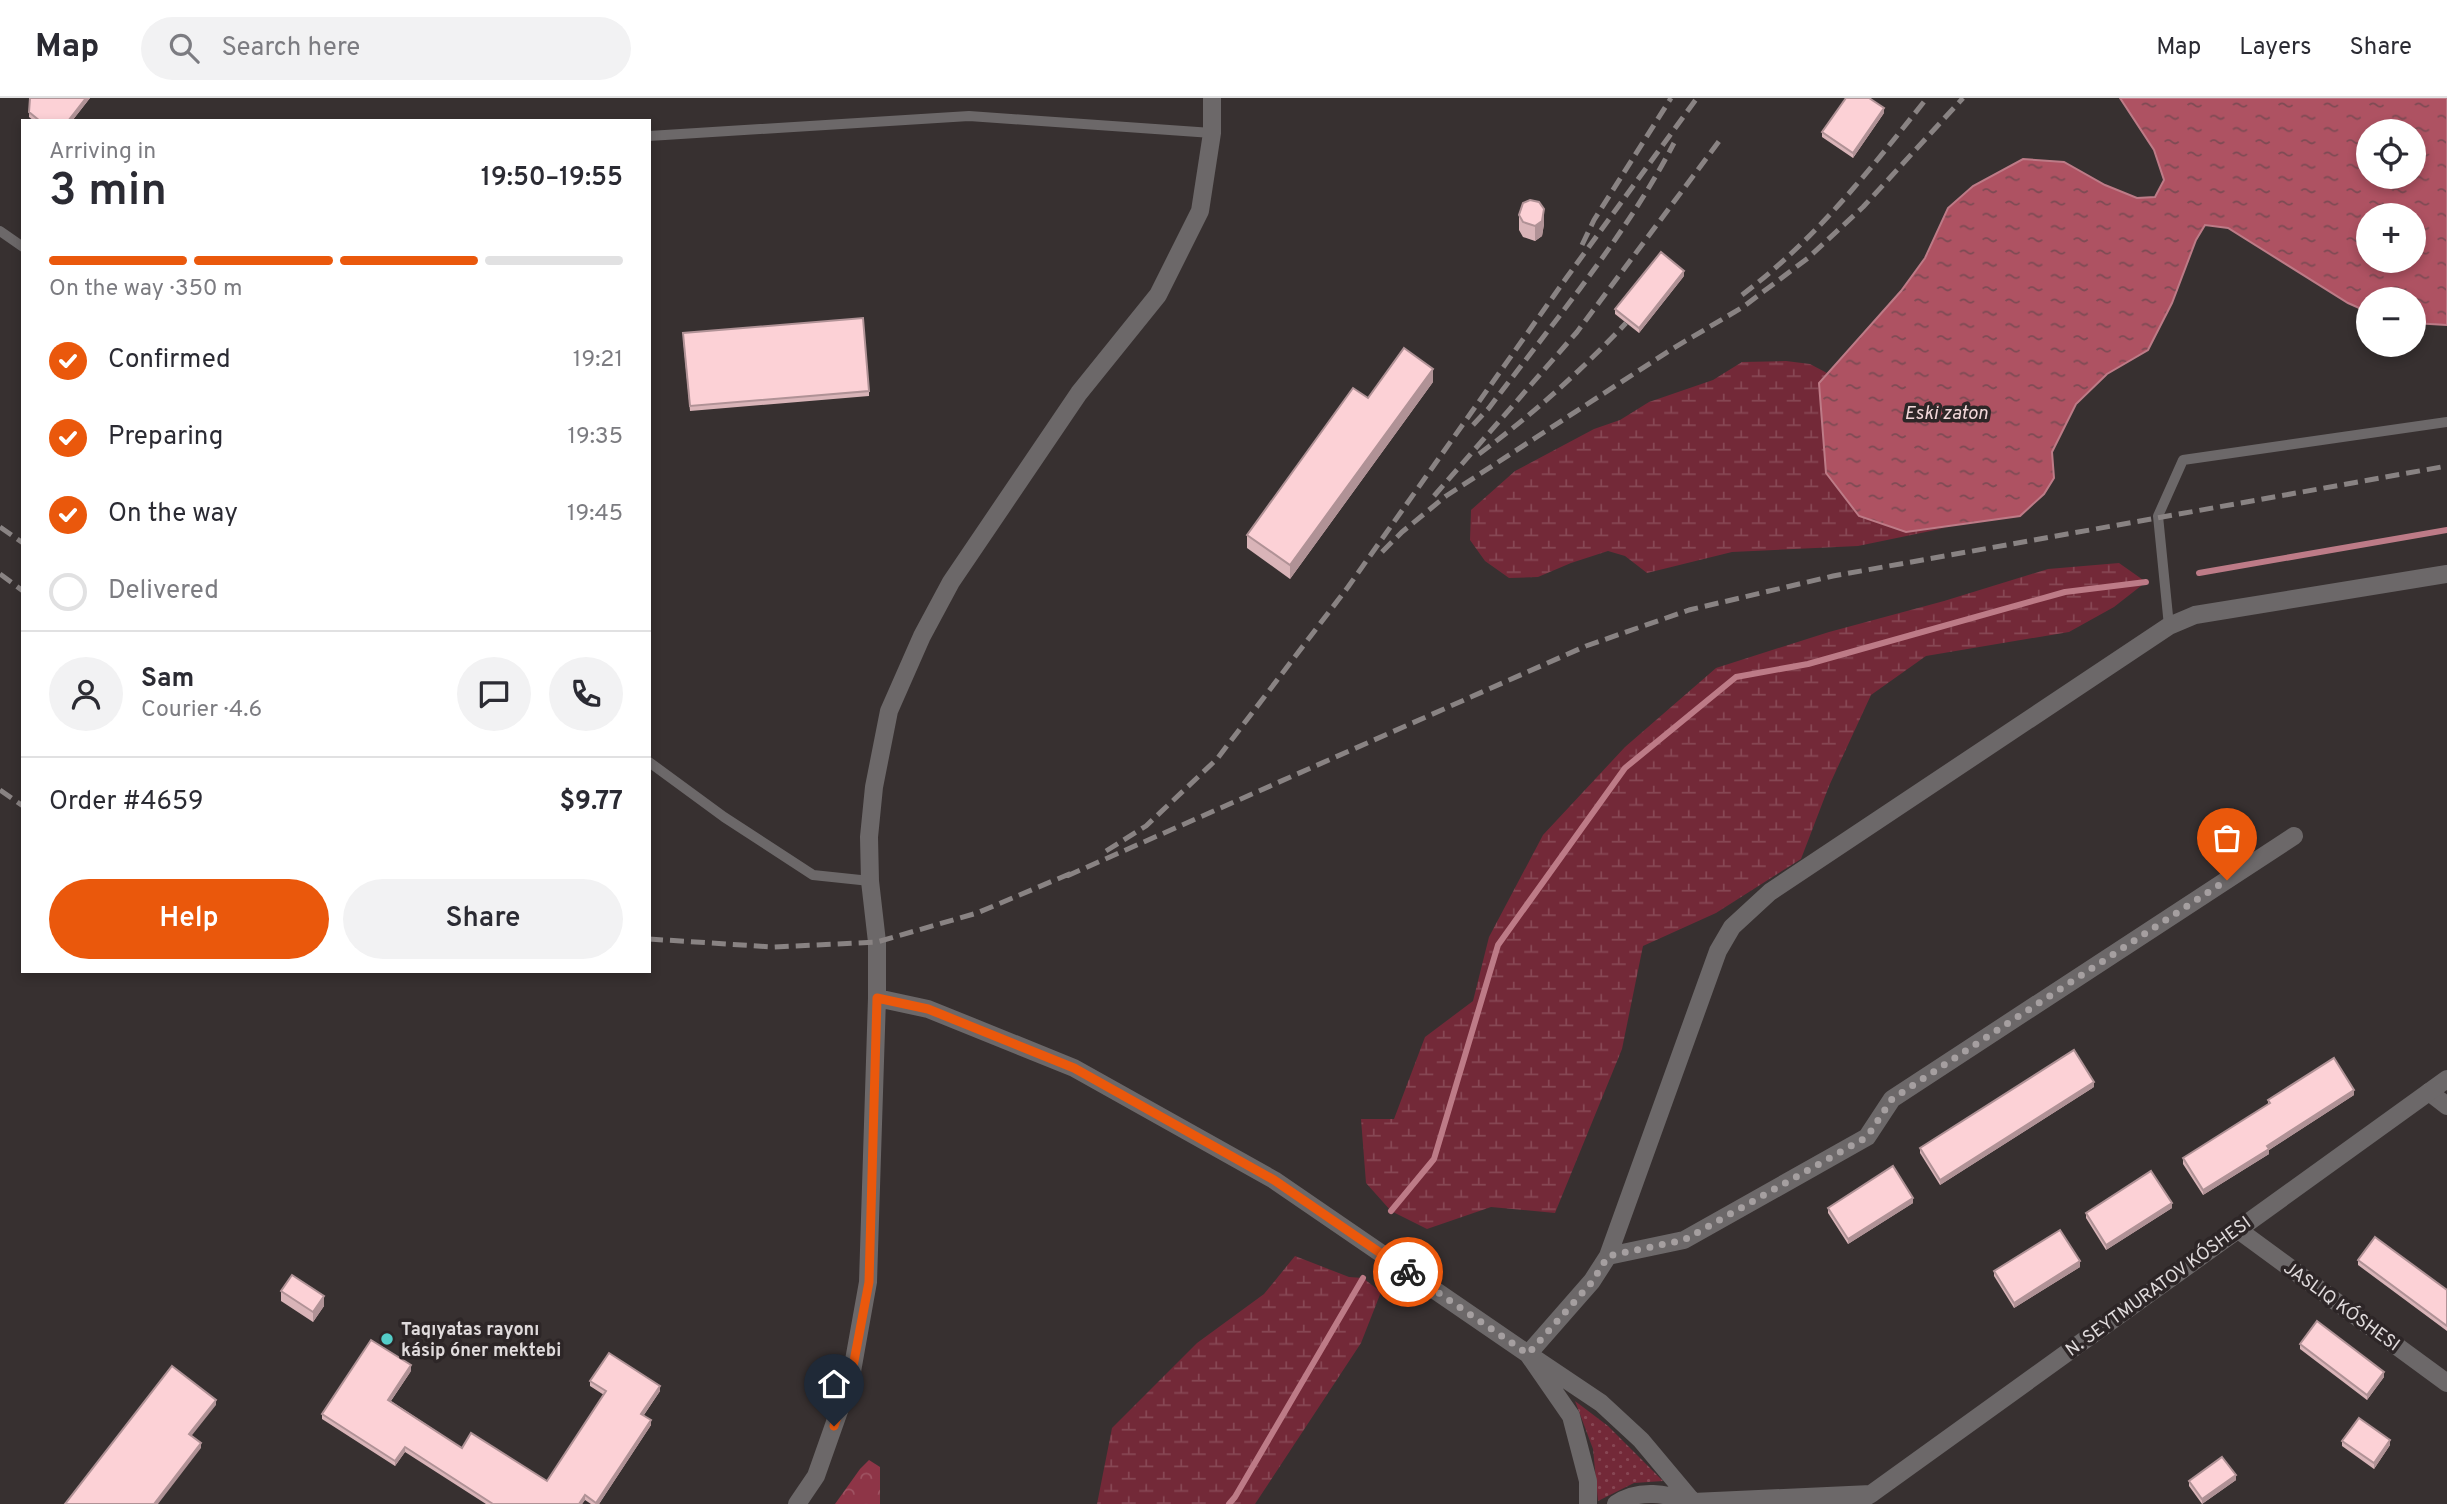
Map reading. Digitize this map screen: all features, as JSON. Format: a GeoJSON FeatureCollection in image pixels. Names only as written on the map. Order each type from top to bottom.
{"type":"FeatureCollection","features":[{"type":"Feature","properties":{"kind":"street"},"geometry":{"type":"LineString","coordinates":[[797,1504],[816,1476],[851,1377],[869,1282],[877,942],[870,881],[869,837],[874,787],[889,711],[922,636],[951,583],[1079,393],[1158,295],[1200,211],[1212,133],[1212,98]]}},
{"type":"Feature","properties":{"kind":"street"},"geometry":{"type":"LineString","coordinates":[[1528,1354],[1592,1282],[1608,1256],[1718,951],[1732,927],[1770,892],[2169,626],[2195,615],[2447,574]]}},
{"type":"Feature","properties":{"kind":"street"},"geometry":{"type":"LineString","coordinates":[[1608,1256],[1684,1240],[1867,1137],[1892,1099],[2294,836]]}},
{"type":"Feature","properties":{"kind":"street"},"geometry":{"type":"LineString","coordinates":[[877,998],[928,1009],[1074,1068],[1274,1180],[1601,1403],[1641,1440],[1694,1503]]}},
{"type":"Feature","properties":{"kind":"street","name":"N. SEYTMURATOV KÓSHESI"},"geometry":{"type":"LineString","coordinates":[[1854,1504],[1874,1499],[2237,1229],[2447,1079]]}},
{"type":"Feature","properties":{"kind":"street"},"geometry":{"type":"LineString","coordinates":[[2429,1092],[2447,1105]]}},
{"type":"Feature","properties":{"kind":"street"},"geometry":{"type":"LineString","coordinates":[[2237,1229],[2447,1383]]}},
{"type":"Feature","properties":{"kind":"street"},"geometry":{"type":"LineString","coordinates":[[1528,1354],[1571,1416],[1588,1481],[1588,1504]]}},
{"type":"Feature","properties":{"kind":"street"},"geometry":{"type":"LineString","coordinates":[[1616,1504],[1645,1493],[1669,1494],[1694,1503],[1874,1499]]}},
{"type":"Feature","properties":{"kind":"lane"},"geometry":{"type":"LineString","coordinates":[[651,136],[969,116],[1212,133]]}},
{"type":"Feature","properties":{"kind":"lane"},"geometry":{"type":"LineString","coordinates":[[0,231],[21,246]]}},
{"type":"Feature","properties":{"kind":"lane"},"geometry":{"type":"LineString","coordinates":[[2169,626],[2158,516],[2183,460],[2447,422]]}},
{"type":"Feature","properties":{"kind":"lane"},"geometry":{"type":"LineString","coordinates":[[651,763],[724,817],[813,874],[870,881]]}},
{"type":"Feature","properties":{"kind":"green space"},"geometry":{"type":"Polygon","coordinates":[[[1786,361],[1810,364],[1827,373],[1819,383],[1906,532],[1945,528],[1858,546],[1732,552],[1647,573],[1625,556],[1608,551],[1538,577],[1509,578],[1485,561],[1470,540],[1471,510],[1515,471],[1594,429],[1620,420],[1649,402],[1713,380],[1742,362],[1786,361]]]}},
{"type":"Feature","properties":{"kind":"green space"},"geometry":{"type":"Polygon","coordinates":[[[2119,563],[2146,582],[2114,607],[2069,632],[1926,656],[1871,695],[1829,786],[1801,859],[1716,913],[1643,946],[1622,1049],[1555,1213],[1491,1207],[1427,1229],[1391,1211],[1366,1183],[1361,1119],[1394,1119],[1425,1037],[1473,1001],[1489,937],[1543,835],[1625,747],[1716,668],[1829,632],[2048,569],[2119,563]]]}},
{"type":"Feature","properties":{"kind":"green space"},"geometry":{"type":"Polygon","coordinates":[[[1295,1256],[1349,1277],[1363,1278],[1381,1292],[1361,1343],[1255,1504],[1097,1504],[1112,1428],[1197,1343],[1264,1294],[1295,1256]]]}},
{"type":"Feature","properties":{"kind":"green space"},"geometry":{"type":"Polygon","coordinates":[[[1575,1401],[1608,1426],[1663,1481],[1634,1483],[1598,1501],[1593,1449],[1575,1401]]]}},
{"type":"Feature","properties":{"kind":"green space"},"geometry":{"type":"Polygon","coordinates":[[[869,1460],[880,1467],[880,1504],[835,1504],[860,1469],[869,1460]]]}},
{"type":"Feature","properties":{"kind":"water","name":"Eski zaton"},"geometry":{"type":"Polygon","coordinates":[[[2120,98],[2447,98],[2447,325],[2426,324],[2426,287],[2356,287],[2356,307],[2228,228],[2205,225],[2196,240],[2172,303],[2148,350],[2107,374],[2076,404],[2052,452],[2054,478],[2044,494],[2020,516],[1906,532],[1859,516],[1826,473],[1819,383],[1901,291],[1925,258],[1948,208],[1973,186],[2023,159],[2064,162],[2105,185],[2137,198],[2155,197],[2164,180],[2154,150],[2120,98]]]}},
{"type":"Feature","properties":{"kind":"building"},"geometry":{"type":"Polygon","coordinates":[[[30,98],[86,98],[70,119],[38,119],[29,112],[30,98]]]}},
{"type":"Feature","properties":{"kind":"building"},"geometry":{"type":"Polygon","coordinates":[[[1846,98],[1869,98],[1884,108],[1853,153],[1822,132],[1846,98]]]}},
{"type":"Feature","properties":{"kind":"building"},"geometry":{"type":"Polygon","coordinates":[[[1530,200],[1539,202],[1544,209],[1542,221],[1535,226],[1523,222],[1519,215],[1523,203],[1530,200]]]}},
{"type":"Feature","properties":{"kind":"building"},"geometry":{"type":"Polygon","coordinates":[[[1661,252],[1684,271],[1639,328],[1615,309],[1661,252]]]}},
{"type":"Feature","properties":{"kind":"building"},"geometry":{"type":"Polygon","coordinates":[[[863,318],[869,391],[690,406],[683,333],[863,318]]]}},
{"type":"Feature","properties":{"kind":"building"},"geometry":{"type":"Polygon","coordinates":[[[1404,348],[1433,369],[1290,565],[1247,535],[1353,388],[1368,398],[1404,348]]]}},
{"type":"Feature","properties":{"kind":"building"},"geometry":{"type":"Polygon","coordinates":[[[2074,1050],[2094,1082],[1940,1180],[1920,1148],[2074,1050]]]}},
{"type":"Feature","properties":{"kind":"building"},"geometry":{"type":"Polygon","coordinates":[[[2334,1058],[2354,1090],[2267,1146],[2269,1149],[2203,1190],[2183,1158],[2270,1103],[2268,1100],[2334,1058]]]}},
{"type":"Feature","properties":{"kind":"building"},"geometry":{"type":"Polygon","coordinates":[[[1893,1166],[1913,1198],[1848,1239],[1828,1208],[1893,1166]]]}},
{"type":"Feature","properties":{"kind":"building"},"geometry":{"type":"Polygon","coordinates":[[[2151,1171],[2172,1203],[2106,1245],[2086,1213],[2151,1171]]]}},
{"type":"Feature","properties":{"kind":"building"},"geometry":{"type":"Polygon","coordinates":[[[2060,1230],[2080,1261],[2014,1303],[1994,1271],[2060,1230]]]}},
{"type":"Feature","properties":{"kind":"building"},"geometry":{"type":"Polygon","coordinates":[[[2375,1237],[2447,1290],[2447,1326],[2358,1260],[2375,1237]]]}},
{"type":"Feature","properties":{"kind":"building"},"geometry":{"type":"Polygon","coordinates":[[[292,1275],[324,1296],[313,1312],[281,1291],[292,1275]]]}},
{"type":"Feature","properties":{"kind":"building"},"geometry":{"type":"Polygon","coordinates":[[[2317,1321],[2384,1372],[2367,1395],[2300,1344],[2317,1321]]]}},
{"type":"Feature","properties":{"kind":"building"},"geometry":{"type":"Polygon","coordinates":[[[371,1340],[411,1365],[388,1400],[462,1448],[471,1433],[547,1481],[606,1391],[590,1381],[609,1353],[660,1386],[641,1414],[651,1420],[596,1503],[585,1495],[579,1504],[493,1504],[405,1447],[395,1461],[322,1414],[371,1340]]]}},
{"type":"Feature","properties":{"kind":"building"},"geometry":{"type":"Polygon","coordinates":[[[172,1366],[216,1400],[189,1434],[201,1443],[154,1504],[65,1504],[172,1366]]]}},
{"type":"Feature","properties":{"kind":"building"},"geometry":{"type":"Polygon","coordinates":[[[2359,1418],[2390,1440],[2374,1463],[2342,1441],[2359,1418]]]}},
{"type":"Feature","properties":{"kind":"building"},"geometry":{"type":"Polygon","coordinates":[[[2222,1457],[2236,1475],[2202,1499],[2189,1481],[2222,1457]]]}},
{"type":"Feature","properties":{"kind":"waterway"},"geometry":{"type":"LineString","coordinates":[[2199,573],[2447,530]]}},
{"type":"Feature","properties":{"kind":"waterway"},"geometry":{"type":"LineString","coordinates":[[1391,1211],[1434,1159],[1498,945],[1625,768],[1736,677],[1808,664],[2065,592],[2146,582]]}},
{"type":"Feature","properties":{"kind":"waterway"},"geometry":{"type":"LineString","coordinates":[[1229,1504],[1363,1278]]}},
{"type":"Feature","properties":{"kind":"railway"},"geometry":{"type":"LineString","coordinates":[[1582,245],[1594,220],[1671,98]]}},
{"type":"Feature","properties":{"kind":"railway"},"geometry":{"type":"LineString","coordinates":[[1106,851],[1146,826],[1217,759],[1348,587],[1697,98]]}},
{"type":"Feature","properties":{"kind":"railway"},"geometry":{"type":"LineString","coordinates":[[1742,295],[1818,227],[1863,177],[1927,98]]}},
{"type":"Feature","properties":{"kind":"railway"},"geometry":{"type":"LineString","coordinates":[[1382,552],[1446,496],[1672,349],[1743,307],[1808,258],[1863,207],[1963,98]]}},
{"type":"Feature","properties":{"kind":"railway"},"geometry":{"type":"LineString","coordinates":[[1434,496],[1577,332],[1720,140]]}},
{"type":"Feature","properties":{"kind":"railway"},"geometry":{"type":"LineString","coordinates":[[1473,425],[1489,408],[1611,246],[1674,143]]}},
{"type":"Feature","properties":{"kind":"railway"},"geometry":{"type":"LineString","coordinates":[[1479,454],[1556,392],[1626,323]]}},
{"type":"Feature","properties":{"kind":"railway"},"geometry":{"type":"LineString","coordinates":[[1067,876],[1586,646],[1689,610],[1833,576],[2447,466]]}},
{"type":"Feature","properties":{"kind":"railway"},"geometry":{"type":"LineString","coordinates":[[0,527],[21,542]]}},
{"type":"Feature","properties":{"kind":"railway"},"geometry":{"type":"LineString","coordinates":[[0,574],[21,590]]}},
{"type":"Feature","properties":{"kind":"railway"},"geometry":{"type":"LineString","coordinates":[[0,790],[21,805]]}},
{"type":"Feature","properties":{"kind":"railway"},"geometry":{"type":"LineString","coordinates":[[651,939],[773,947],[877,942],[977,913],[1074,872]]}},
{"type":"Feature","properties":{"kind":"way so far"},"geometry":{"type":"LineString","coordinates":[[1408,1272],[1528,1354],[1592,1282],[1608,1256],[1684,1240],[1867,1137],[1892,1099],[2227,880]]}},
{"type":"Feature","properties":{"kind":"place","name":"Taqıyatas rayonı kásip óner mektebi"},"geometry":{"type":"Point","coordinates":[387,1339]}},
{"type":"Feature","properties":{"kind":"route"},"geometry":{"type":"LineString","coordinates":[[834,1426],[851,1377],[869,1282],[877,998],[928,1009],[1074,1068],[1274,1180],[1408,1272]]}}]}
